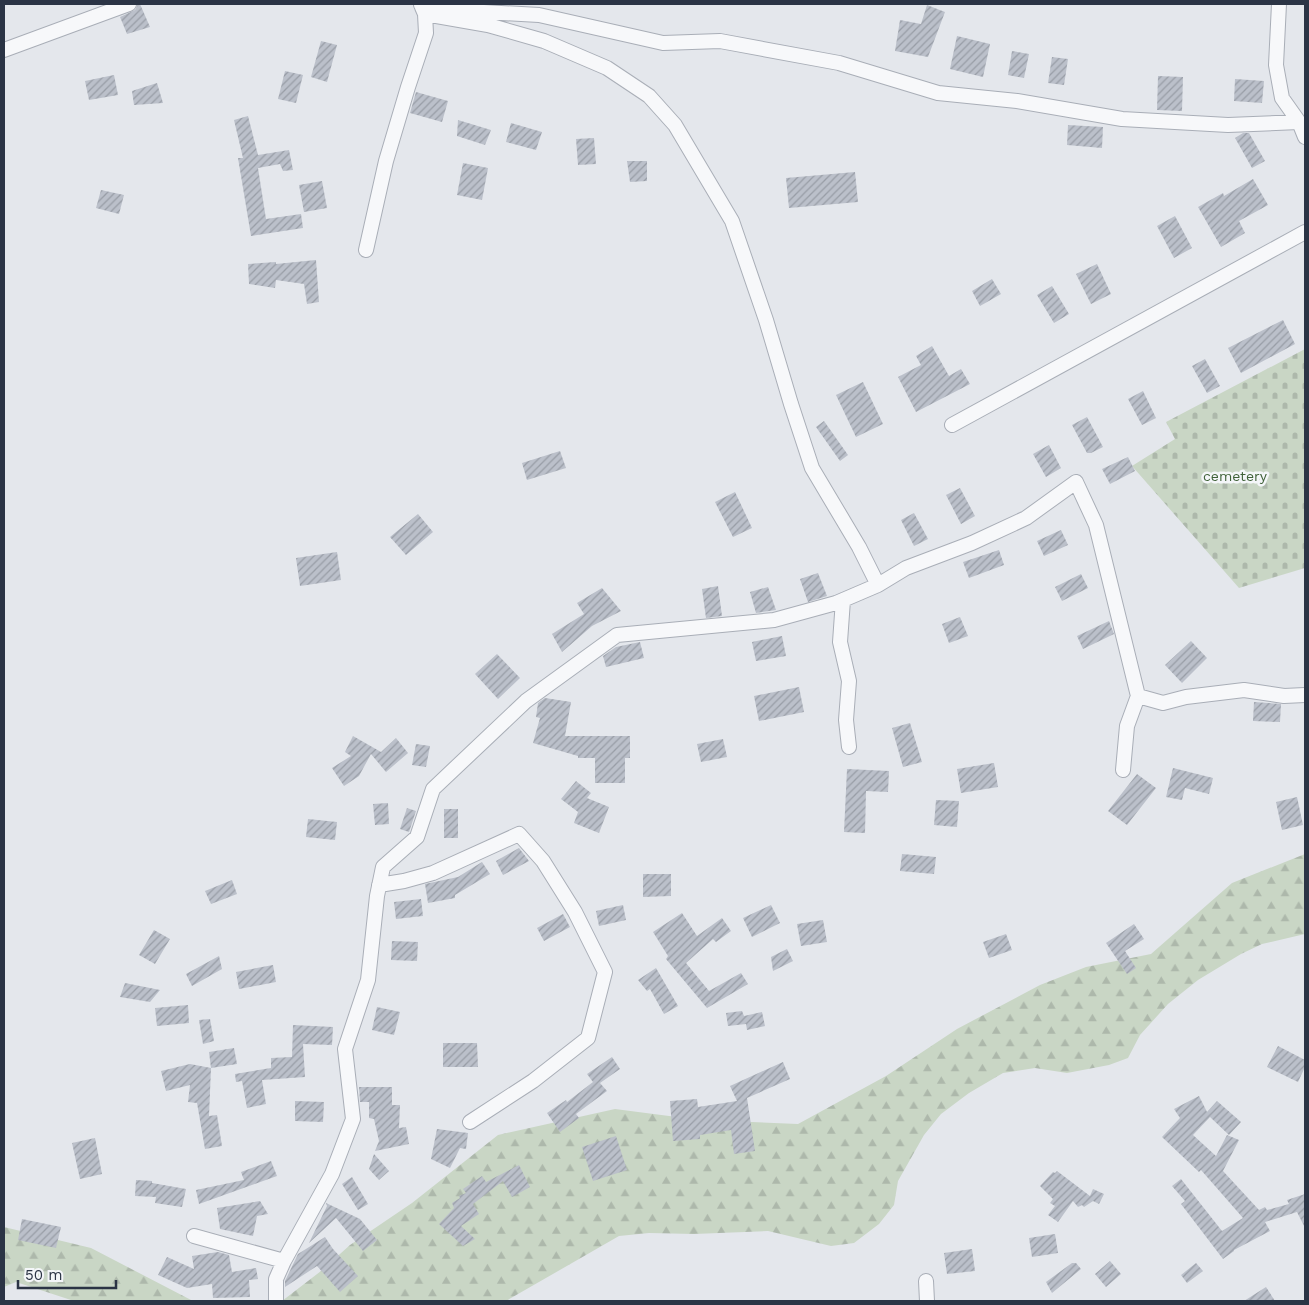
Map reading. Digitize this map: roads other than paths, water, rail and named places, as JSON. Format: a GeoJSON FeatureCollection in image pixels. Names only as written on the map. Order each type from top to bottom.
{"type":"FeatureCollection","features":[{"type":"Feature","properties":{"kind":"street"},"geometry":{"type":"LineString","coordinates":[[4,50],[129,4]]}},
{"type":"Feature","properties":{"kind":"street"},"geometry":{"type":"LineString","coordinates":[[1279,4],[1276,65],[1282,98],[1299,122],[1305,137]]}},
{"type":"Feature","properties":{"kind":"street"},"geometry":{"type":"LineString","coordinates":[[422,8],[539,15],[663,43],[720,41],[839,63],[938,93],[1017,101],[1122,119],[1228,125],[1299,122]]}},
{"type":"Feature","properties":{"kind":"street"},"geometry":{"type":"LineString","coordinates":[[366,250],[386,161],[426,33],[422,8]]}},
{"type":"Feature","properties":{"kind":"street"},"geometry":{"type":"LineString","coordinates":[[422,8],[544,41],[607,68],[649,96],[675,125],[732,221],[766,320],[812,468],[859,547],[878,585]]}},
{"type":"Feature","properties":{"kind":"street"},"geometry":{"type":"LineString","coordinates":[[952,425],[1305,232]]}},
{"type":"Feature","properties":{"kind":"street"},"geometry":{"type":"LineString","coordinates":[[276,1301],[276,1280],[284,1261],[332,1174],[353,1118],[345,1049],[368,980],[379,885],[383,867],[417,837],[433,789],[526,701],[617,635],[774,620],[843,600],[878,585],[906,568],[972,543],[1026,518],[1076,482],[1096,525],[1138,696],[1127,726],[1123,770]]}},
{"type":"Feature","properties":{"kind":"street"},"geometry":{"type":"LineString","coordinates":[[843,600],[840,642],[849,680],[846,720],[849,747]]}},
{"type":"Feature","properties":{"kind":"street"},"geometry":{"type":"LineString","coordinates":[[1138,696],[1163,703],[1186,697],[1244,690],[1284,696],[1305,694]]}},
{"type":"Feature","properties":{"kind":"street"},"geometry":{"type":"LineString","coordinates":[[379,885],[404,881],[433,873],[519,834],[543,861],[575,912],[605,972],[588,1038],[534,1081],[470,1122]]}},
{"type":"Feature","properties":{"kind":"street"},"geometry":{"type":"LineString","coordinates":[[194,1236],[284,1261]]}},
{"type":"Feature","properties":{"kind":"street"},"geometry":{"type":"LineString","coordinates":[[926,1281],[927,1301]]}},
{"type":"Feature","properties":{"kind":"park label","name":"cemetery"},"geometry":{"type":"Point","coordinates":[1235,476]}}]}
